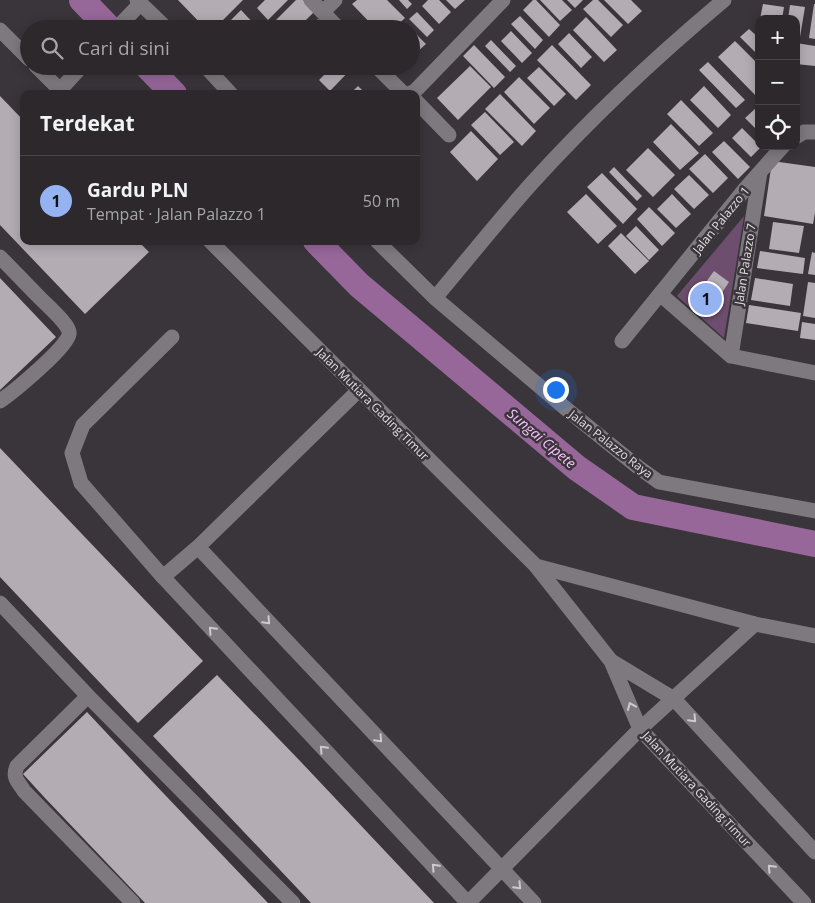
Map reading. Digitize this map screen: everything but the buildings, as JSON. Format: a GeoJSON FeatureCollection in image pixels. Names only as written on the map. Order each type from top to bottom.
{"type":"FeatureCollection","features":[{"type":"Feature","properties":{"kind":"street"},"geometry":{"type":"LineString","coordinates":[[311,0],[331,20]]}},
{"type":"Feature","properties":{"kind":"street"},"geometry":{"type":"LineString","coordinates":[[323,12],[336,0]]}},
{"type":"Feature","properties":{"kind":"street"},"geometry":{"type":"LineString","coordinates":[[416,90],[504,0]]}},
{"type":"Feature","properties":{"kind":"street"},"geometry":{"type":"LineString","coordinates":[[435,298],[531,184],[573,140],[628,86],[724,0]]}},
{"type":"Feature","properties":{"kind":"street"},"geometry":{"type":"LineString","coordinates":[[124,20],[139,2],[158,20]]}},
{"type":"Feature","properties":{"kind":"street"},"geometry":{"type":"LineString","coordinates":[[0,30],[20,50]]}},
{"type":"Feature","properties":{"kind":"street"},"geometry":{"type":"LineString","coordinates":[[45,75],[60,90]]}},
{"type":"Feature","properties":{"kind":"street"},"geometry":{"type":"LineString","coordinates":[[64,90],[75,75]]}},
{"type":"Feature","properties":{"kind":"street"},"geometry":{"type":"LineString","coordinates":[[213,75],[227,90]]}},
{"type":"Feature","properties":{"kind":"street"},"geometry":{"type":"LineString","coordinates":[[385,75],[400,90]]}},
{"type":"Feature","properties":{"kind":"street"},"geometry":{"type":"LineString","coordinates":[[420,105],[449,135]]}},
{"type":"Feature","properties":{"kind":"street"},"geometry":{"type":"LineString","coordinates":[[800,134],[804,132],[815,132]]}},
{"type":"Feature","properties":{"kind":"street","name":"Jalan Palazzo 1"},"geometry":{"type":"LineString","coordinates":[[622,341],[779,150]]}},
{"type":"Feature","properties":{"kind":"street","name":"Jalan Palazzo 7"},"geometry":{"type":"LineString","coordinates":[[730,356],[760,172]]}},
{"type":"Feature","properties":{"kind":"street","name":"Jalan Mutiara Gading Timur"},"geometry":{"type":"LineString","coordinates":[[214,245],[536,566],[611,661],[640,729],[804,903]]}},
{"type":"Feature","properties":{"kind":"street","name":"Jalan Palazzo Raya"},"geometry":{"type":"LineString","coordinates":[[381,245],[435,298],[563,406],[659,482],[815,511]]}},
{"type":"Feature","properties":{"kind":"street"},"geometry":{"type":"LineString","coordinates":[[0,257],[53,311],[70,332],[67,341],[50,358],[12,393],[0,401]]}},
{"type":"Feature","properties":{"kind":"street"},"geometry":{"type":"LineString","coordinates":[[660,294],[730,356],[815,373]]}},
{"type":"Feature","properties":{"kind":"street"},"geometry":{"type":"LineString","coordinates":[[172,337],[82,425],[72,453],[81,483],[163,578],[468,903],[640,729],[755,624]]}},
{"type":"Feature","properties":{"kind":"street"},"geometry":{"type":"LineString","coordinates":[[163,578],[198,547],[359,390]]}},
{"type":"Feature","properties":{"kind":"street"},"geometry":{"type":"LineString","coordinates":[[198,547],[534,903]]}},
{"type":"Feature","properties":{"kind":"street"},"geometry":{"type":"LineString","coordinates":[[536,566],[755,624],[815,636]]}},
{"type":"Feature","properties":{"kind":"street"},"geometry":{"type":"LineString","coordinates":[[0,603],[88,696],[293,903]]}},
{"type":"Feature","properties":{"kind":"street","name":"Jalan Mutiara Gading Timur"},"geometry":{"type":"LineString","coordinates":[[611,661],[674,698],[815,852]]}},
{"type":"Feature","properties":{"kind":"street"},"geometry":{"type":"LineString","coordinates":[[88,696],[17,766],[14,772],[15,777],[24,791],[133,903]]}},
{"type":"Feature","properties":{"kind":"shaded area"},"geometry":{"type":"Polygon","coordinates":[[[744,216],[724,338],[677,296],[744,216]]]}},
{"type":"Feature","properties":{"kind":"waterway","name":"Sungai Cipete"},"geometry":{"type":"LineString","coordinates":[[82,0],[101,20]]}},
{"type":"Feature","properties":{"kind":"waterway","name":"Sungai Cipete"},"geometry":{"type":"LineString","coordinates":[[156,75],[170,90]]}},
{"type":"Feature","properties":{"kind":"waterway","name":"Sungai Cipete"},"geometry":{"type":"LineString","coordinates":[[320,245],[359,285],[577,468],[633,507],[815,544]]}},
{"type":"Feature","properties":{"kind":"place","name":"Gardu PLN"},"geometry":{"type":"Point","coordinates":[706,299]}}]}
